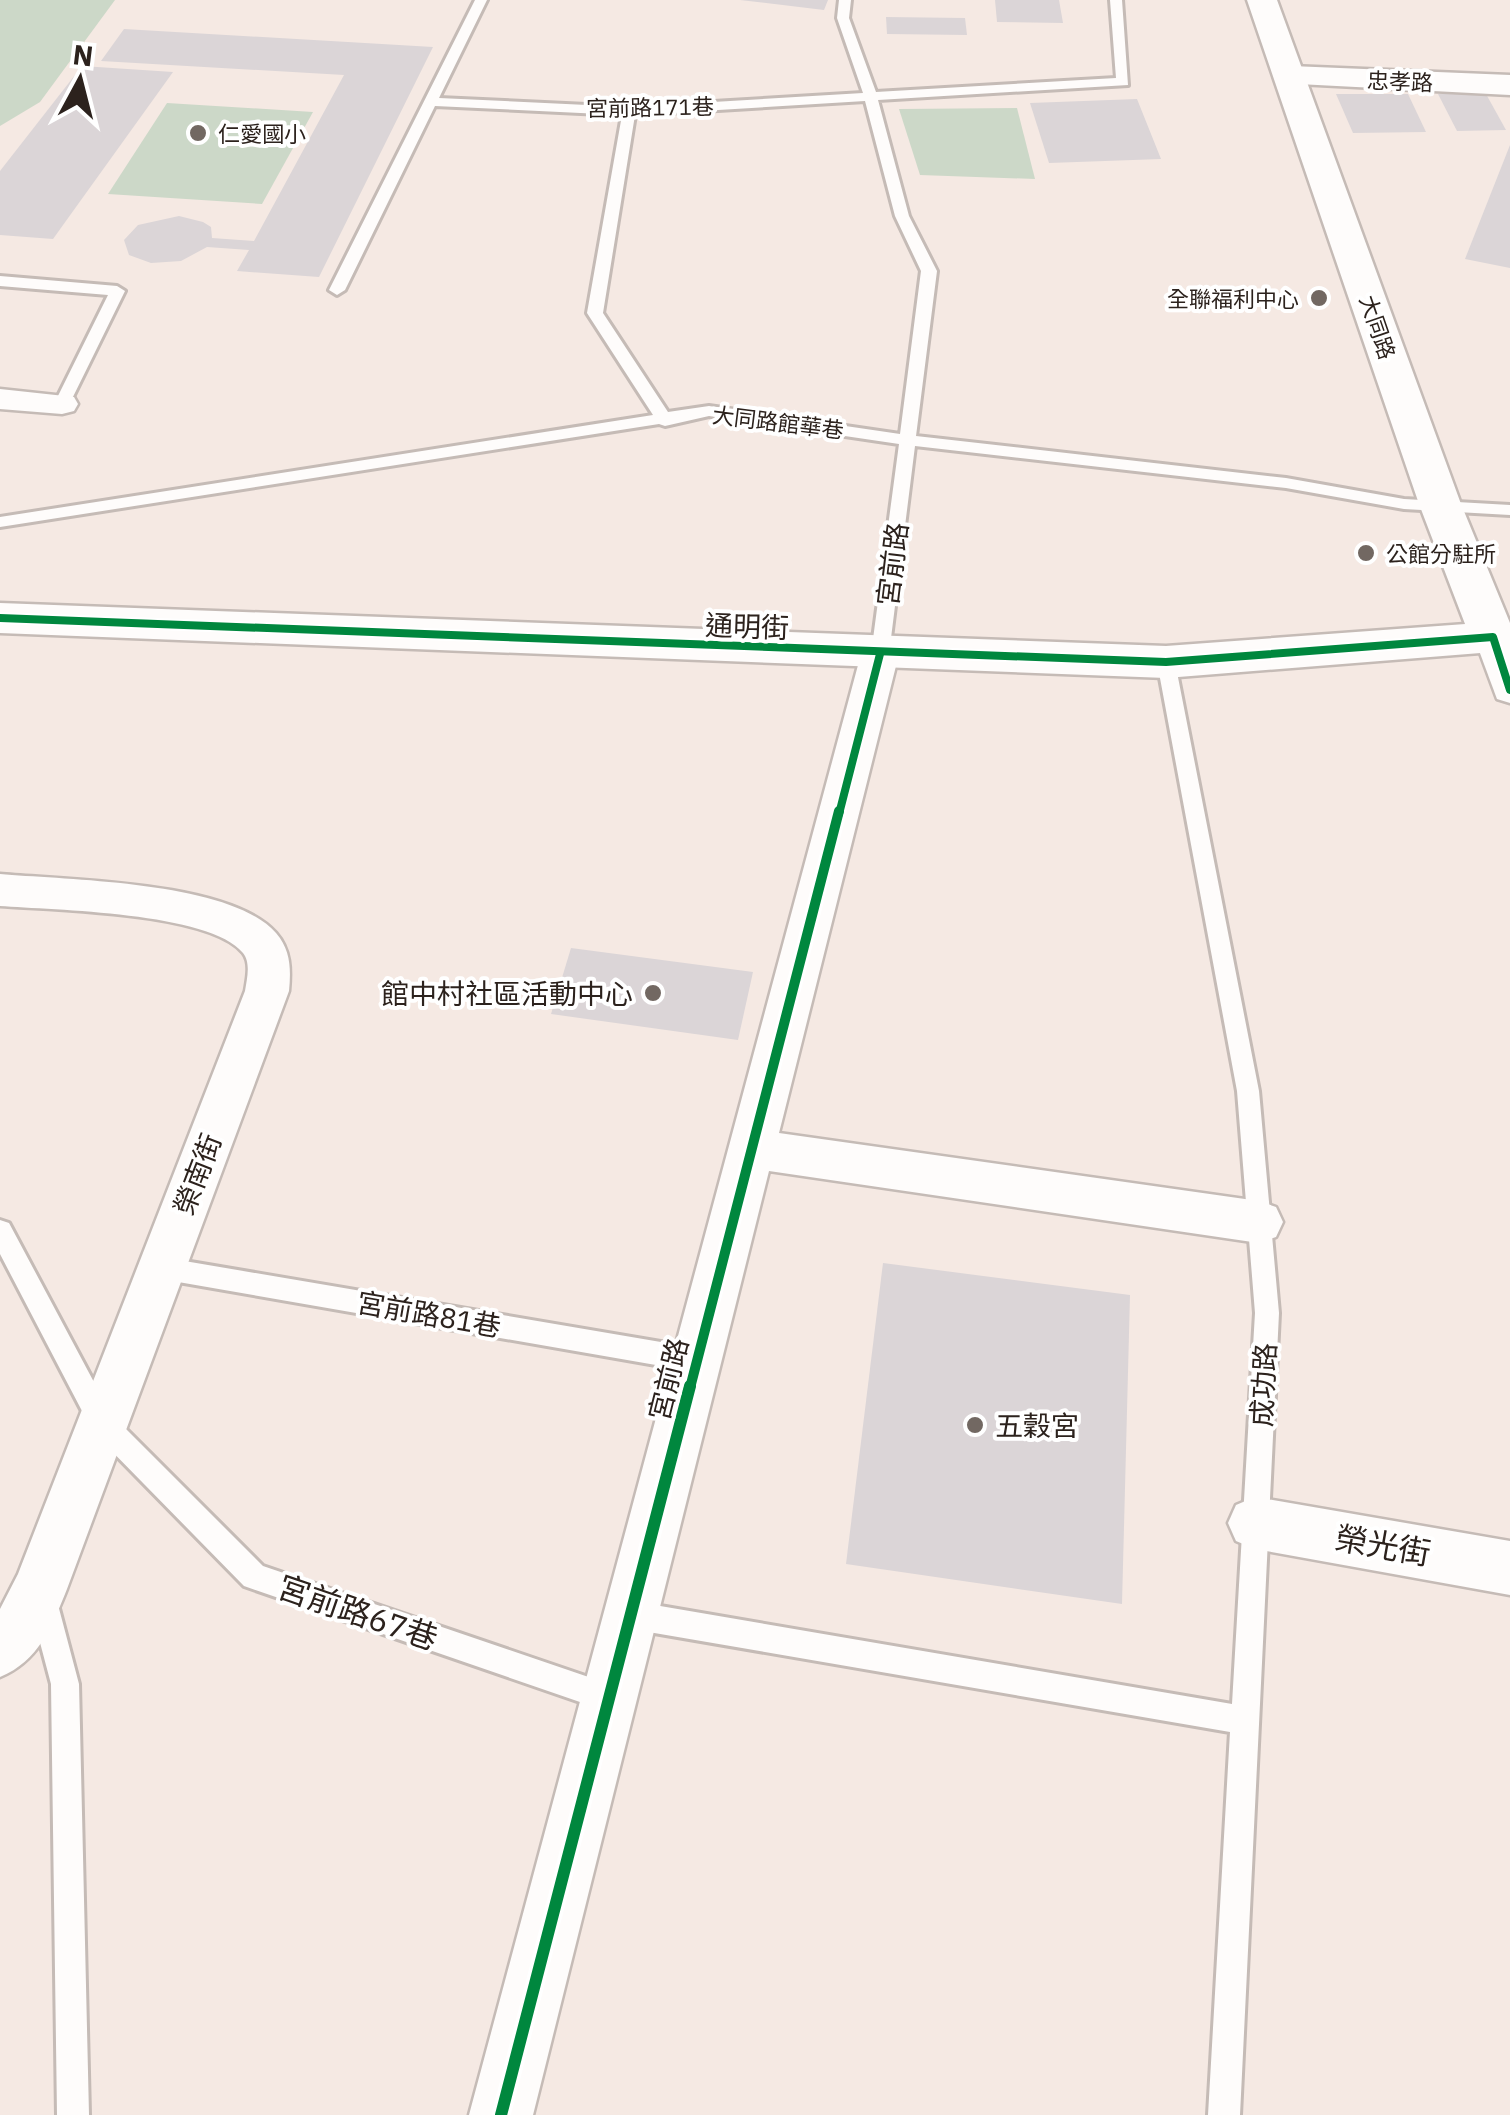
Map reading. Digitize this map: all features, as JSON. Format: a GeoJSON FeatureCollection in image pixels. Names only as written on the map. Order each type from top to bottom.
{"type":"FeatureCollection","features":[{"type":"Feature","properties":{"kind":"street","name":"大同路"},"geometry":{"type":"LineString","coordinates":[[1262,0],[1440,504],[1501,637]]}},
{"type":"Feature","properties":{"kind":"street","name":"忠孝路"},"geometry":{"type":"LineString","coordinates":[[1291,76],[1510,84]]}},
{"type":"Feature","properties":{"kind":"street"},"geometry":{"type":"LineString","coordinates":[[0,399],[62,404]]}},
{"type":"Feature","properties":{"kind":"street","name":"通明街"},"geometry":{"type":"LineString","coordinates":[[0,618],[1166,662],[1501,637]]}},
{"type":"Feature","properties":{"kind":"street"},"geometry":{"type":"LineString","coordinates":[[1501,637],[1510,690]]}},
{"type":"Feature","properties":{"kind":"street","name":"宮前路"},"geometry":{"type":"LineString","coordinates":[[501,2115],[880,654]]}},
{"type":"Feature","properties":{"kind":"street","name":"榮南街"},"geometry":{"type":"LineString","coordinates":[[0,890],[190,909],[222,916],[263,945],[270,967],[267,991],[40,1589],[21,1627],[0,1649]]}},
{"type":"Feature","properties":{"kind":"street"},"geometry":{"type":"LineString","coordinates":[[751,1149],[1259,1222]]}},
{"type":"Feature","properties":{"kind":"street","name":"榮光街"},"geometry":{"type":"LineString","coordinates":[[1255,1523],[1510,1568]]}},
{"type":"Feature","properties":{"kind":"lane"},"geometry":{"type":"LineString","coordinates":[[338,290],[481,0]]}},
{"type":"Feature","properties":{"kind":"lane","name":"宮前路"},"geometry":{"type":"LineString","coordinates":[[846,0],[843,18],[870,95],[902,216],[928,271],[880,654]]}},
{"type":"Feature","properties":{"kind":"lane","name":"宮前路171巷"},"geometry":{"type":"LineString","coordinates":[[430,102],[629,112],[1123,82],[1116,0]]}},
{"type":"Feature","properties":{"kind":"lane"},"geometry":{"type":"LineString","coordinates":[[629,112],[594,313],[664,420]]}},
{"type":"Feature","properties":{"kind":"lane"},"geometry":{"type":"LineString","coordinates":[[0,281],[116,290],[113,306],[62,404]]}},
{"type":"Feature","properties":{"kind":"lane","name":"大同路館華巷"},"geometry":{"type":"LineString","coordinates":[[0,522],[709,411],[908,440],[1286,483],[1404,504],[1510,510]]}},
{"type":"Feature","properties":{"kind":"lane","name":"成功路"},"geometry":{"type":"LineString","coordinates":[[1166,662],[1248,1091],[1266,1313],[1224,2115]]}},
{"type":"Feature","properties":{"kind":"lane","name":"宮前路67巷"},"geometry":{"type":"LineString","coordinates":[[0,1230],[8,1259],[102,1423],[254,1576],[610,1698]]}},
{"type":"Feature","properties":{"kind":"lane","name":"宮前路81巷"},"geometry":{"type":"LineString","coordinates":[[161,1268],[696,1360]]}},
{"type":"Feature","properties":{"kind":"lane"},"geometry":{"type":"LineString","coordinates":[[40,1589],[65,1684],[73,2115]]}},
{"type":"Feature","properties":{"kind":"lane"},"geometry":{"type":"LineString","coordinates":[[630,1616],[1244,1720]]}},
{"type":"Feature","properties":{"kind":"green space"},"geometry":{"type":"Polygon","coordinates":[[[0,0],[115,0],[40,102],[0,126],[0,0]]]}},
{"type":"Feature","properties":{"kind":"green space"},"geometry":{"type":"Polygon","coordinates":[[[167,103],[313,112],[262,204],[108,194],[167,103]]]}},
{"type":"Feature","properties":{"kind":"green space"},"geometry":{"type":"Polygon","coordinates":[[[1017,108],[1035,179],[920,175],[899,109],[1017,108]]]}},
{"type":"Feature","properties":{"kind":"building"},"geometry":{"type":"Polygon","coordinates":[[[740,0],[828,0],[824,10],[740,0]]]}},
{"type":"Feature","properties":{"kind":"building"},"geometry":{"type":"Polygon","coordinates":[[[995,0],[1059,0],[1063,23],[997,22],[995,0]]]}},
{"type":"Feature","properties":{"kind":"building"},"geometry":{"type":"Polygon","coordinates":[[[886,17],[965,18],[967,35],[887,34],[886,17]]]}},
{"type":"Feature","properties":{"kind":"building"},"geometry":{"type":"Polygon","coordinates":[[[124,29],[433,47],[319,277],[237,271],[249,250],[207,247],[181,261],[151,263],[129,255],[124,240],[138,225],[179,216],[211,227],[212,238],[254,241],[344,75],[101,61],[124,29]]]}},
{"type":"Feature","properties":{"kind":"building"},"geometry":{"type":"Polygon","coordinates":[[[82,66],[173,72],[53,239],[0,235],[0,171],[82,66]]]}},
{"type":"Feature","properties":{"kind":"building"},"geometry":{"type":"Polygon","coordinates":[[[1336,94],[1408,94],[1426,132],[1353,133],[1336,94]]]}},
{"type":"Feature","properties":{"kind":"building"},"geometry":{"type":"Polygon","coordinates":[[[1438,94],[1486,94],[1506,130],[1457,131],[1438,94]]]}},
{"type":"Feature","properties":{"kind":"building"},"geometry":{"type":"Polygon","coordinates":[[[1137,99],[1161,159],[1049,163],[1030,103],[1137,99]]]}},
{"type":"Feature","properties":{"kind":"building"},"geometry":{"type":"Polygon","coordinates":[[[1510,145],[1510,268],[1465,259],[1510,145]]]}},
{"type":"Feature","properties":{"kind":"building","name":"館中村社區活動中心"},"geometry":{"type":"Polygon","coordinates":[[[571,948],[753,972],[738,1040],[551,1014],[571,948]]]}},
{"type":"Feature","properties":{"kind":"building"},"geometry":{"type":"Polygon","coordinates":[[[883,1263],[1130,1295],[1122,1604],[846,1564],[883,1263]]]}},
{"type":"Feature","properties":{"kind":"cycle path"},"geometry":{"type":"LineString","coordinates":[[0,618],[1166,662],[1493,637],[1510,690]]}},
{"type":"Feature","properties":{"kind":"cycle path"},"geometry":{"type":"LineString","coordinates":[[501,2115],[880,654]]}},
{"type":"Feature","properties":{"kind":"place","name":"仁愛國小"},"geometry":{"type":"Point","coordinates":[198,133]}},
{"type":"Feature","properties":{"kind":"place","name":"全聯福利中心"},"geometry":{"type":"Point","coordinates":[1319,298]}},
{"type":"Feature","properties":{"kind":"place","name":"公館分駐所"},"geometry":{"type":"Point","coordinates":[1366,553]}},
{"type":"Feature","properties":{"kind":"place","name":"館中村社區活動中心"},"geometry":{"type":"Point","coordinates":[653,993]}},
{"type":"Feature","properties":{"kind":"place","name":"五穀宮"},"geometry":{"type":"Point","coordinates":[975,1425]}}]}
